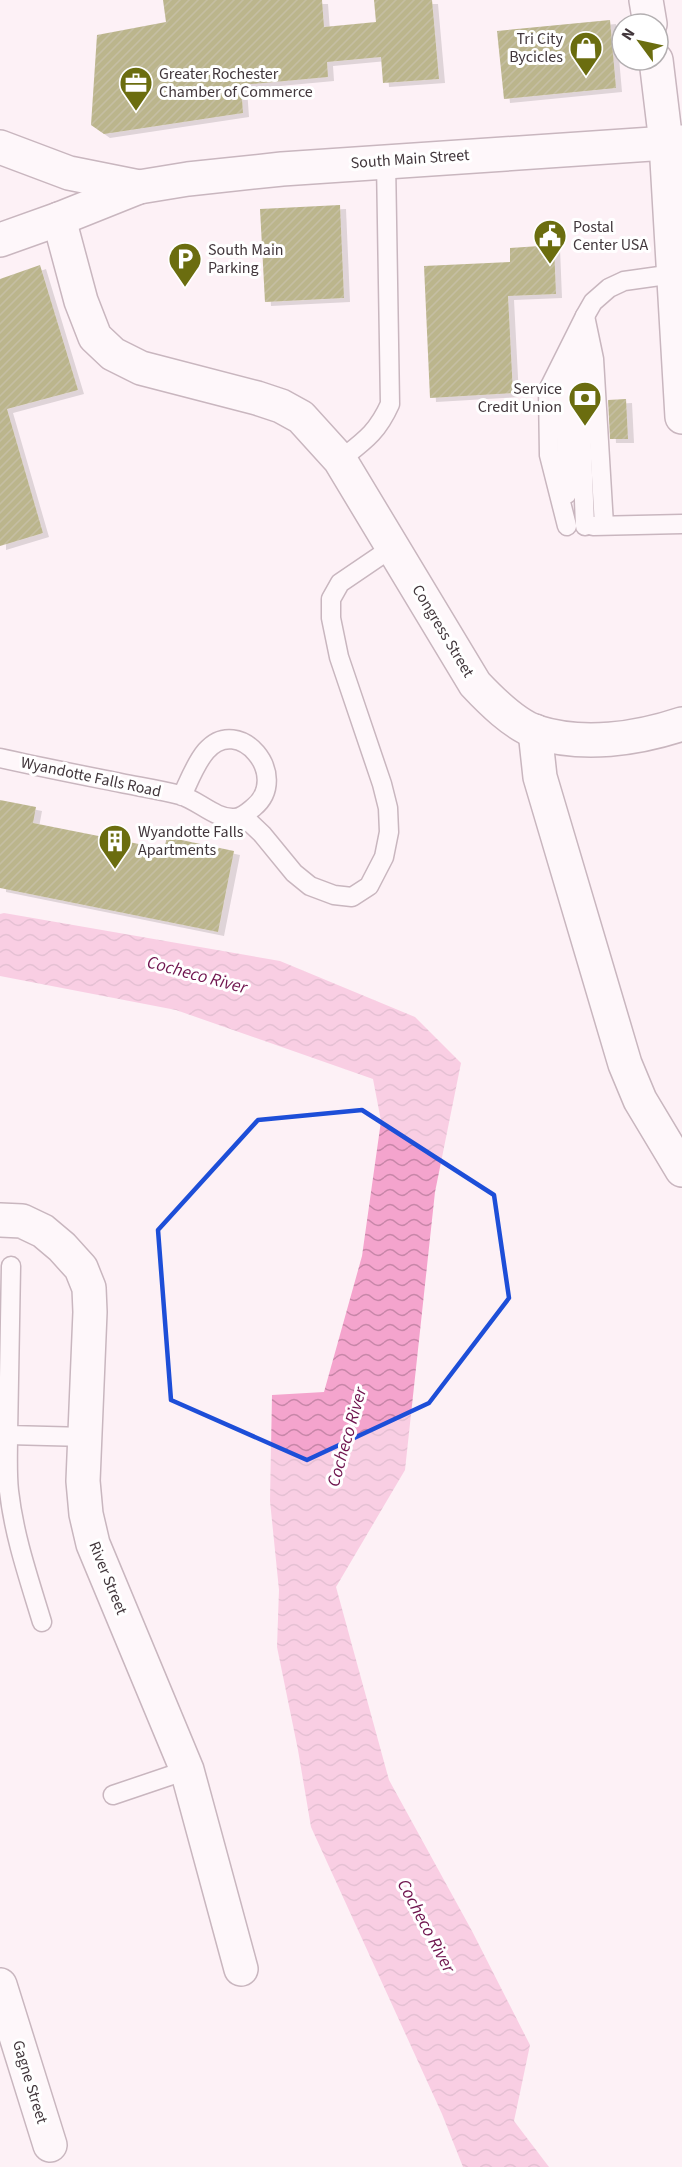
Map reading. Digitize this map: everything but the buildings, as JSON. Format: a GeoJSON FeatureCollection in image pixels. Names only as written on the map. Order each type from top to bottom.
{"type":"FeatureCollection","features":[{"type":"Feature","properties":{"kind":"street"},"geometry":{"type":"LineString","coordinates":[[659,72],[674,143],[674,274],[682,417]]}},
{"type":"Feature","properties":{"kind":"street","name":"South Main Street"},"geometry":{"type":"LineString","coordinates":[[138,187],[282,168],[674,143]]}},
{"type":"Feature","properties":{"kind":"street"},"geometry":{"type":"LineString","coordinates":[[0,147],[69,172],[138,187]]}},
{"type":"Feature","properties":{"kind":"street"},"geometry":{"type":"LineString","coordinates":[[0,240],[138,187]]}},
{"type":"Feature","properties":{"kind":"street","name":"Congress Street"},"geometry":{"type":"LineString","coordinates":[[59,219],[75,283],[95,337],[113,354],[141,368],[226,389],[281,406],[301,417],[340,460],[475,684],[493,702],[535,731]]}},
{"type":"Feature","properties":{"kind":"street"},"geometry":{"type":"LineString","coordinates":[[682,724],[636,736],[586,740],[535,731],[540,777],[625,1064],[640,1100],[682,1170]]}},
{"type":"Feature","properties":{"kind":"street","name":"River Street"},"geometry":{"type":"LineString","coordinates":[[0,1220],[22,1221],[44,1231],[81,1268],[89,1288],[83,1481],[86,1514],[93,1544],[187,1770],[241,1969]]}},
{"type":"Feature","properties":{"kind":"street","name":"Gagne Street"},"geometry":{"type":"LineString","coordinates":[[0,1985],[50,2145]]}},
{"type":"Feature","properties":{"kind":"lane"},"geometry":{"type":"LineString","coordinates":[[340,460],[370,436],[382,422],[390,404],[386,161]]}},
{"type":"Feature","properties":{"kind":"lane"},"geometry":{"type":"LineString","coordinates":[[576,526],[549,454],[548,390],[593,302],[609,288],[624,281],[674,274]]}},
{"type":"Feature","properties":{"kind":"lane"},"geometry":{"type":"LineString","coordinates":[[585,316],[594,359],[604,525]]}},
{"type":"Feature","properties":{"kind":"lane"},"geometry":{"type":"LineString","coordinates":[[576,526],[578,334]]}},
{"type":"Feature","properties":{"kind":"lane"},"geometry":{"type":"LineString","coordinates":[[576,526],[682,524]]}},
{"type":"Feature","properties":{"kind":"lane"},"geometry":{"type":"LineString","coordinates":[[243,816],[262,834],[294,873],[310,885],[334,895],[352,897],[369,885],[384,857],[389,832],[388,808],[339,657],[331,618],[331,599],[340,583],[393,547]]}},
{"type":"Feature","properties":{"kind":"lane","name":"Wyandotte Falls Road"},"geometry":{"type":"LineString","coordinates":[[0,758],[182,796],[217,814],[233,818],[243,816],[257,805],[265,790],[267,774],[262,761],[253,749],[243,742],[229,739],[218,741],[206,751],[182,796]]}},
{"type":"Feature","properties":{"kind":"lane"},"geometry":{"type":"LineString","coordinates":[[11,1266],[8,1488],[18,1545],[42,1622]]}},
{"type":"Feature","properties":{"kind":"lane"},"geometry":{"type":"LineString","coordinates":[[8,1435],[86,1437]]}},
{"type":"Feature","properties":{"kind":"lane"},"geometry":{"type":"LineString","coordinates":[[113,1795],[187,1770]]}},
{"type":"Feature","properties":{"kind":"highlighted area"},"geometry":{"type":"Polygon","coordinates":[[[362,1110],[494,1195],[509,1298],[429,1403],[307,1460],[171,1400],[158,1230],[258,1120],[362,1110]]]}},
{"type":"Feature","properties":{"kind":"water","name":"Cocheco River"},"geometry":{"type":"Polygon","coordinates":[[[0,914],[280,961],[415,1017],[461,1063],[435,1192],[405,1470],[336,1587],[389,1780],[472,1931],[530,2045],[514,2121],[549,2167],[463,2167],[442,2114],[311,1827],[277,1647],[279,1590],[270,1501],[272,1395],[324,1392],[362,1256],[381,1121],[373,1079],[176,1010],[0,976],[0,914]]]}},
{"type":"Feature","properties":{"kind":"place","name":"Tri City Bycicles"},"geometry":{"type":"Point","coordinates":[586,77]}},
{"type":"Feature","properties":{"kind":"place","name":"Greater Rochester Chamber of Commerce"},"geometry":{"type":"Point","coordinates":[136,112]}},
{"type":"Feature","properties":{"kind":"place","name":"Postal Center USA"},"geometry":{"type":"Point","coordinates":[550,265]}},
{"type":"Feature","properties":{"kind":"place","name":"South Main Parking"},"geometry":{"type":"Point","coordinates":[185,288]}},
{"type":"Feature","properties":{"kind":"place","name":"Service Credit Union"},"geometry":{"type":"Point","coordinates":[585,427]}},
{"type":"Feature","properties":{"kind":"place","name":"Wyandotte Falls Apartments"},"geometry":{"type":"Point","coordinates":[115,870]}}]}
